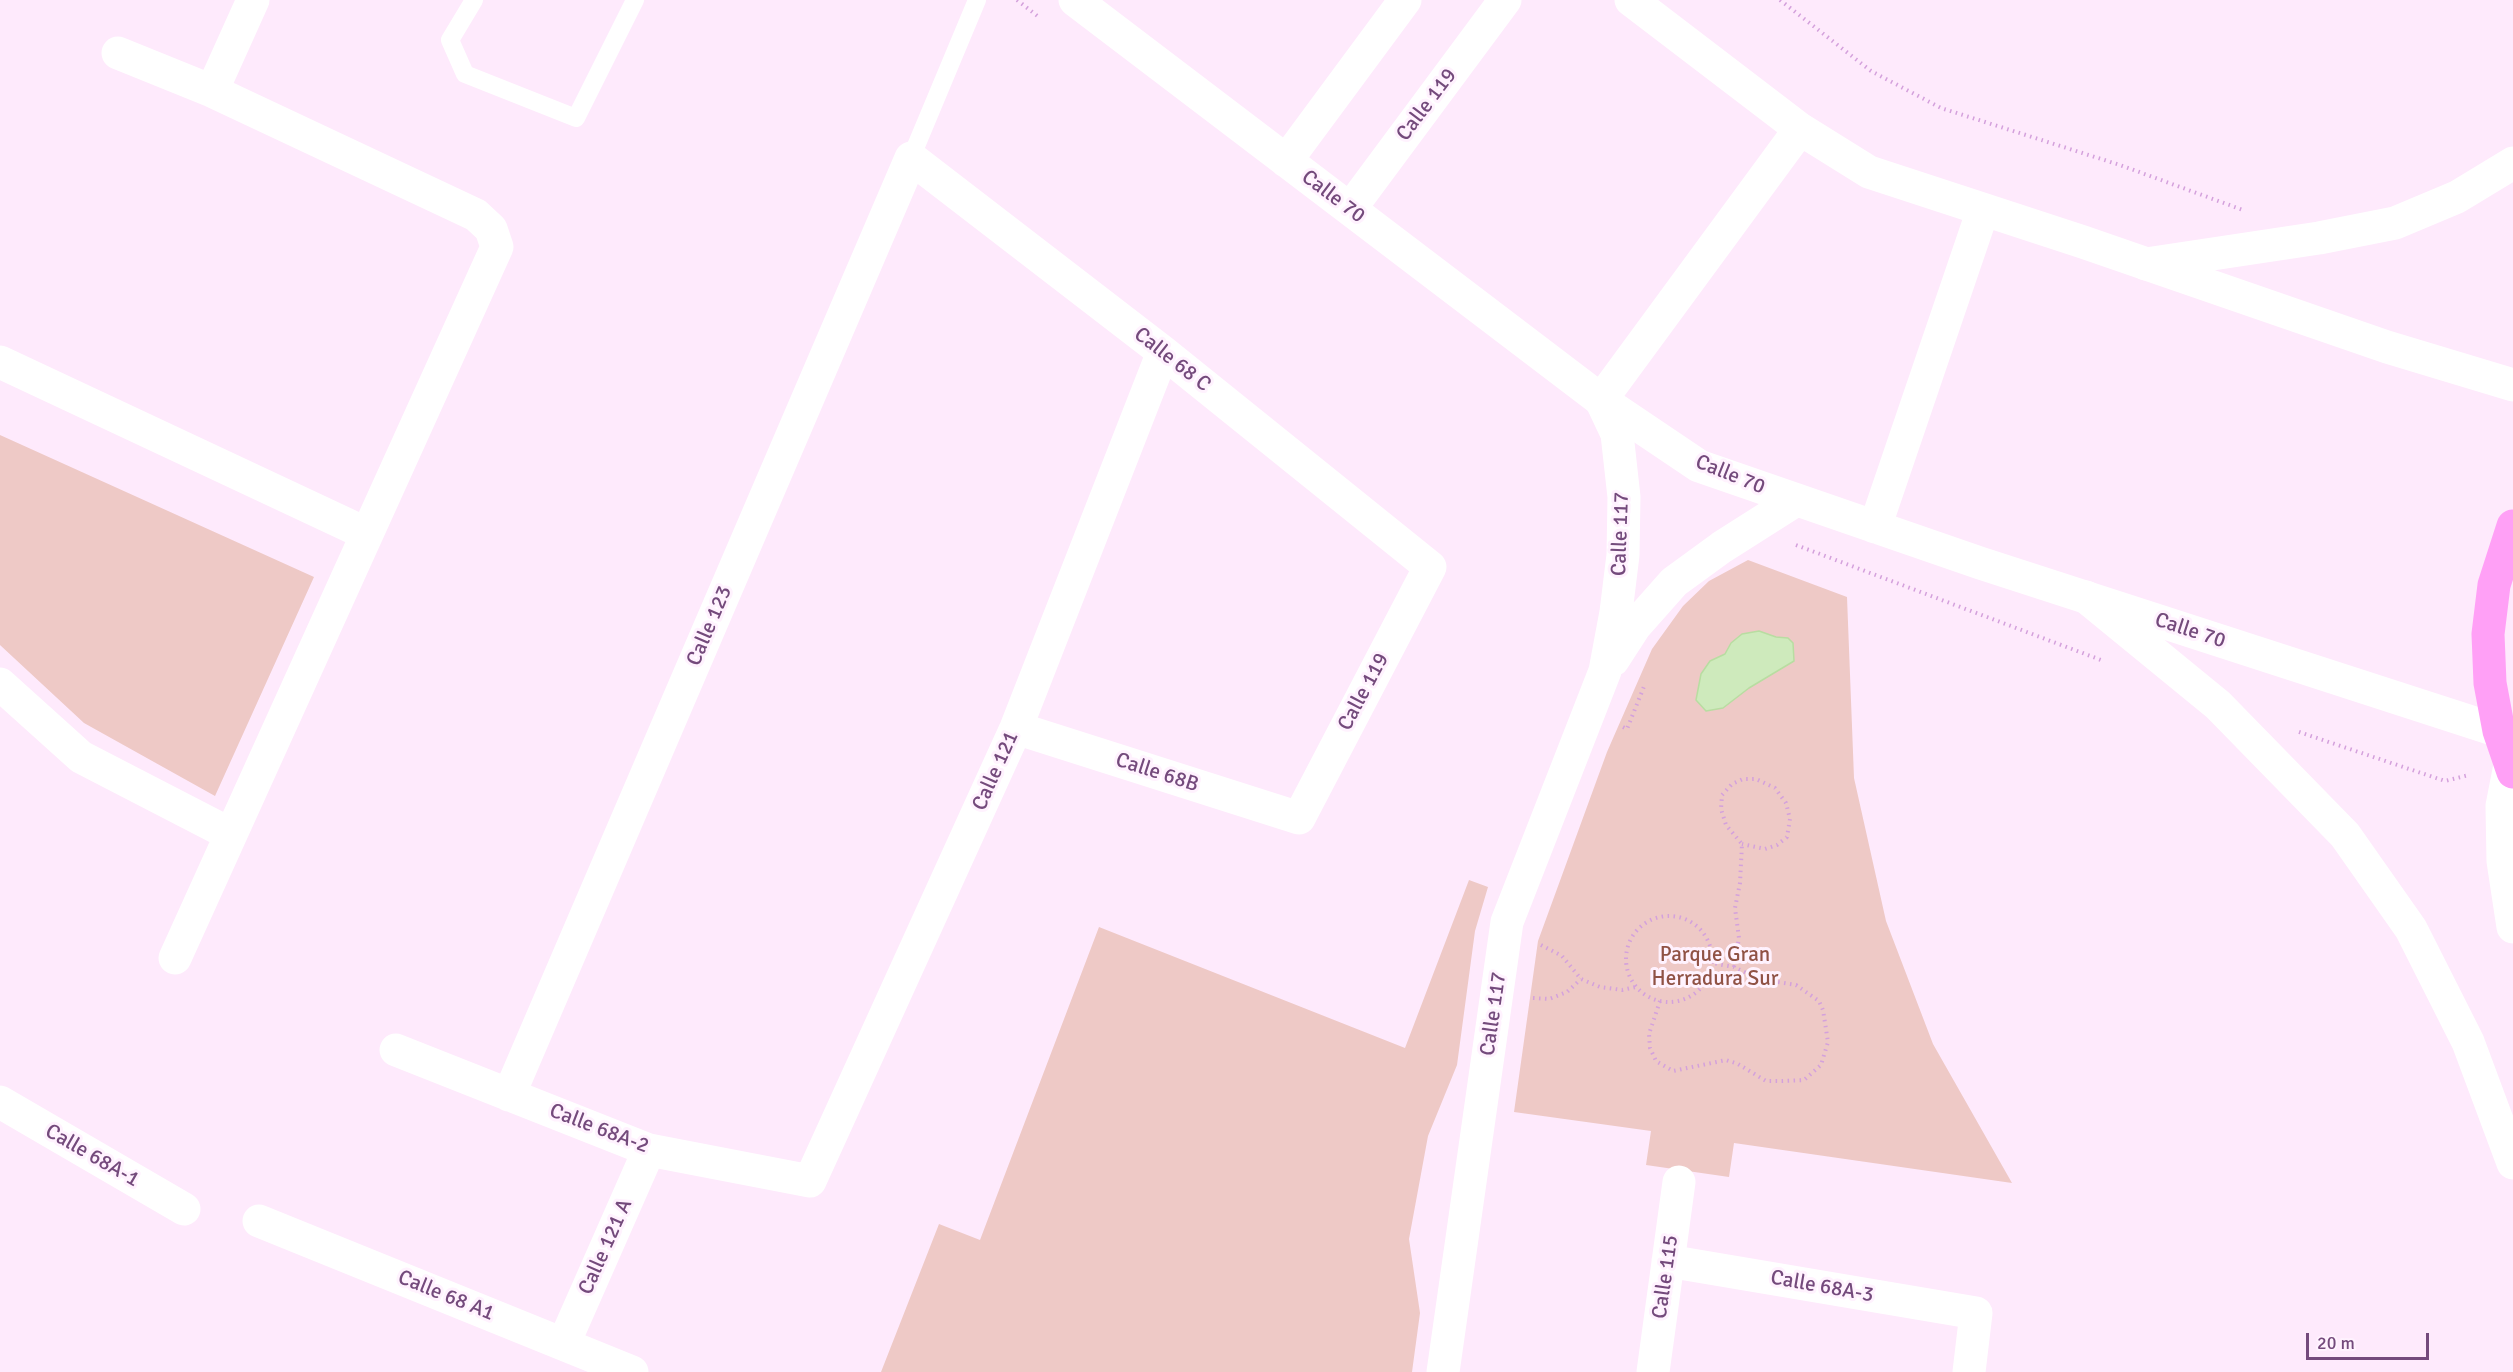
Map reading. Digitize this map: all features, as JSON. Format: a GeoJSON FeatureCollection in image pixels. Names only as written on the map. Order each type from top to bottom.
{"type":"FeatureCollection","features":[{"type":"Feature","properties":{"kind":"main road"},"geometry":{"type":"LineString","coordinates":[[2511,768],[2499,731],[2490,683],[2488,633],[2494,585],[2513,526]]}},
{"type":"Feature","properties":{"kind":"street"},"geometry":{"type":"LineString","coordinates":[[212,91],[253,0]]}},
{"type":"Feature","properties":{"kind":"street","name":"Calle 70"},"geometry":{"type":"LineString","coordinates":[[1075,0],[1601,400],[1699,466],[2086,597],[2499,731]]}},
{"type":"Feature","properties":{"kind":"street"},"geometry":{"type":"LineString","coordinates":[[1286,161],[1405,0]]}},
{"type":"Feature","properties":{"kind":"street","name":"Calle 119"},"geometry":{"type":"LineString","coordinates":[[1350,209],[1505,0]]}},
{"type":"Feature","properties":{"kind":"street"},"geometry":{"type":"LineString","coordinates":[[1631,0],[1800,129],[1869,172],[2387,347],[2513,386]]}},
{"type":"Feature","properties":{"kind":"street"},"geometry":{"type":"LineString","coordinates":[[118,53],[212,91],[476,215],[491,229],[497,247],[175,958]]}},
{"type":"Feature","properties":{"kind":"street"},"geometry":{"type":"LineString","coordinates":[[1601,400],[1800,129]]}},
{"type":"Feature","properties":{"kind":"street","name":"Calle 68 C"},"geometry":{"type":"LineString","coordinates":[[911,158],[1163,352],[1430,567]]}},
{"type":"Feature","properties":{"kind":"street","name":"Calle 123"},"geometry":{"type":"LineString","coordinates":[[509,1095],[911,158]]}},
{"type":"Feature","properties":{"kind":"street"},"geometry":{"type":"LineString","coordinates":[[2146,264],[2319,238],[2395,223],[2457,197],[2513,163]]}},
{"type":"Feature","properties":{"kind":"street"},"geometry":{"type":"LineString","coordinates":[[1875,527],[1983,210]]}},
{"type":"Feature","properties":{"kind":"street","name":"Calle 121"},"geometry":{"type":"LineString","coordinates":[[810,1181],[1016,728],[1163,352]]}},
{"type":"Feature","properties":{"kind":"street"},"geometry":{"type":"LineString","coordinates":[[0,362],[367,534]]}},
{"type":"Feature","properties":{"kind":"street","name":"Calle 117"},"geometry":{"type":"LineString","coordinates":[[1443,1372],[1507,922],[1605,671],[1617,612],[1623,555],[1624,497],[1617,434],[1601,400]]}},
{"type":"Feature","properties":{"kind":"street","name":"Calle 117"},"geometry":{"type":"LineString","coordinates":[[1605,671],[1635,626],[1674,582],[1722,547],[1796,500]]}},
{"type":"Feature","properties":{"kind":"street","name":"Calle 119"},"geometry":{"type":"LineString","coordinates":[[1299,818],[1430,567]]}},
{"type":"Feature","properties":{"kind":"street"},"geometry":{"type":"LineString","coordinates":[[2086,597],[2218,705],[2345,835],[2416,939],[2468,1042],[2513,1163]]}},
{"type":"Feature","properties":{"kind":"street"},"geometry":{"type":"LineString","coordinates":[[0,684],[81,757],[230,834]]}},
{"type":"Feature","properties":{"kind":"street","name":"Calle 68B"},"geometry":{"type":"LineString","coordinates":[[1016,728],[1299,818]]}},
{"type":"Feature","properties":{"kind":"street"},"geometry":{"type":"LineString","coordinates":[[2511,768],[2502,806],[2503,850],[2513,927]]}},
{"type":"Feature","properties":{"kind":"street","name":"Calle 68A-2"},"geometry":{"type":"LineString","coordinates":[[396,1050],[649,1150],[810,1181]]}},
{"type":"Feature","properties":{"kind":"street","name":"Calle 68A-1"},"geometry":{"type":"LineString","coordinates":[[0,1102],[184,1209]]}},
{"type":"Feature","properties":{"kind":"street","name":"Calle 121 A"},"geometry":{"type":"LineString","coordinates":[[564,1343],[649,1150]]}},
{"type":"Feature","properties":{"kind":"street","name":"Calle 115"},"geometry":{"type":"LineString","coordinates":[[1653,1372],[1679,1182]]}},
{"type":"Feature","properties":{"kind":"street","name":"Calle 68 A1"},"geometry":{"type":"LineString","coordinates":[[259,1221],[632,1372]]}},
{"type":"Feature","properties":{"kind":"street","name":"Calle 68A-3"},"geometry":{"type":"LineString","coordinates":[[1668,1261],[1976,1313],[1969,1372]]}},
{"type":"Feature","properties":{"kind":"lane"},"geometry":{"type":"LineString","coordinates":[[474,0],[450,39],[465,74],[576,118],[635,0]]}},
{"type":"Feature","properties":{"kind":"lane"},"geometry":{"type":"LineString","coordinates":[[911,158],[977,0]]}},
{"type":"Feature","properties":{"kind":"path"},"geometry":{"type":"LineString","coordinates":[[1780,0],[1871,70],[1941,108],[2120,165],[2253,213]]}},
{"type":"Feature","properties":{"kind":"path"},"geometry":{"type":"LineString","coordinates":[[1787,549],[1797,545],[2107,663]]}},
{"type":"Feature","properties":{"kind":"path"},"geometry":{"type":"LineString","coordinates":[[1588,715],[1627,729],[1648,677]]}},
{"type":"Feature","properties":{"kind":"path"},"geometry":{"type":"LineString","coordinates":[[2297,732],[2445,781],[2511,768]]}},
{"type":"Feature","properties":{"kind":"path"},"geometry":{"type":"LineString","coordinates":[[1734,967],[1739,938],[1735,908],[1740,883],[1742,844],[1726,825],[1721,809],[1722,795],[1732,784],[1743,779],[1756,779],[1774,788],[1786,803],[1790,819],[1787,837],[1777,845],[1765,849],[1742,844]]}},
{"type":"Feature","properties":{"kind":"path"},"geometry":{"type":"LineString","coordinates":[[1673,915],[1689,921],[1702,931],[1710,946],[1712,963],[1707,980],[1697,992],[1682,1001],[1660,1001],[1649,998],[1636,987],[1628,972],[1626,955],[1631,939],[1641,926],[1656,917],[1673,915]]}},
{"type":"Feature","properties":{"kind":"path"},"geometry":{"type":"LineString","coordinates":[[1506,932],[1551,948],[1562,956],[1581,980],[1600,987],[1622,990],[1636,987]]}},
{"type":"Feature","properties":{"kind":"path"},"geometry":{"type":"LineString","coordinates":[[1660,1001],[1649,1034],[1650,1048],[1656,1061],[1673,1071],[1726,1060],[1738,1064],[1766,1081],[1804,1080],[1821,1065],[1828,1042],[1824,1010],[1819,1001],[1796,985],[1759,979],[1734,967],[1712,963]]}},
{"type":"Feature","properties":{"kind":"path"},"geometry":{"type":"LineString","coordinates":[[1497,995],[1549,999],[1567,992],[1581,980]]}},
{"type":"Feature","properties":{"kind":"green space"},"geometry":{"type":"Polygon","coordinates":[[[0,435],[314,577],[215,796],[84,723],[0,645],[0,435]]]}},
{"type":"Feature","properties":{"kind":"green space","name":"Parque Gran Herradura Sur"},"geometry":{"type":"Polygon","coordinates":[[[1748,560],[1847,597],[1854,778],[1886,921],[1933,1044],[2012,1183],[1734,1143],[1729,1177],[1646,1165],[1651,1131],[1514,1112],[1538,941],[1607,752],[1652,649],[1683,606],[1709,581],[1748,560]]]}},
{"type":"Feature","properties":{"kind":"green space"},"geometry":{"type":"Polygon","coordinates":[[[1469,880],[1488,887],[1475,931],[1457,1065],[1428,1136],[1409,1239],[1420,1313],[1412,1372],[881,1372],[939,1224],[980,1240],[1099,927],[1405,1048],[1469,880]]]}},
{"type":"Feature","properties":{"kind":"shaded area"},"geometry":{"type":"Polygon","coordinates":[[[1759,631],[1776,637],[1788,638],[1793,643],[1794,661],[1749,688],[1723,708],[1706,711],[1696,700],[1701,674],[1710,661],[1725,654],[1731,643],[1742,634],[1759,631]]]}}]}
